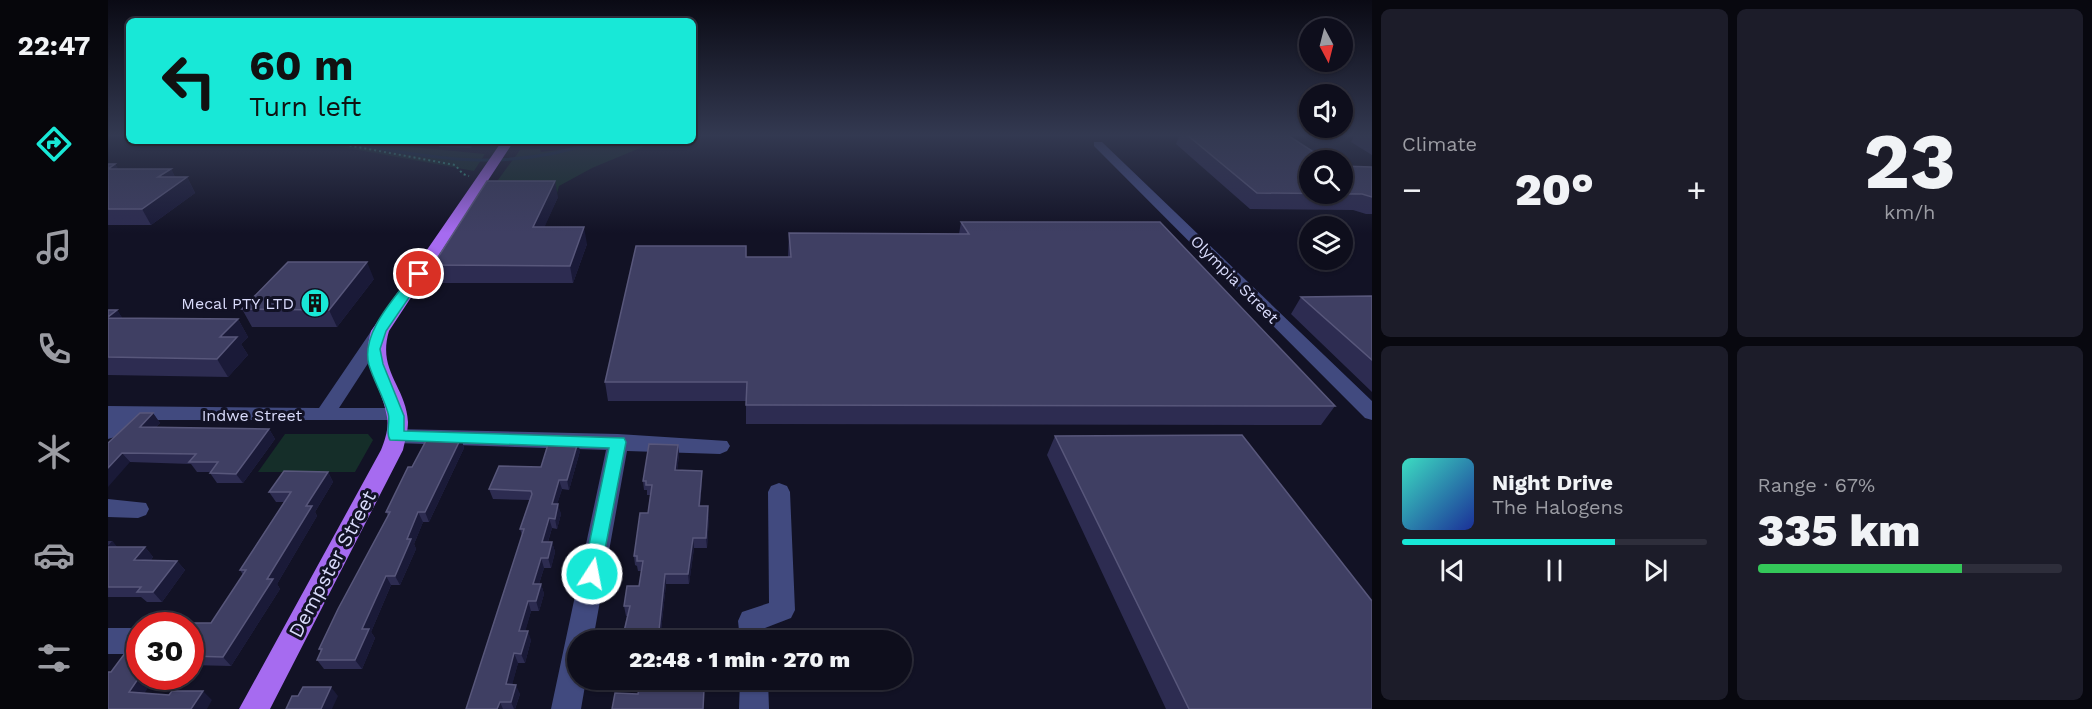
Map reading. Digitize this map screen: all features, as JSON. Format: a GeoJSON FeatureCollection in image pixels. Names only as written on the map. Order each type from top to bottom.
{"type":"FeatureCollection","features":[{"type":"Feature","properties":{"kind":"main road"},"geometry":{"type":"LineString","coordinates":[[396,426],[376,364],[374,349],[380,331],[490,167]]}},
{"type":"Feature","properties":{"kind":"main road","name":"Dempster Street"},"geometry":{"type":"LineString","coordinates":[[254,709],[385,465],[396,426]]}},
{"type":"Feature","properties":{"kind":"street","name":"Olympia Street"},"geometry":{"type":"LineString","coordinates":[[1122,167],[1372,413]]}},
{"type":"Feature","properties":{"kind":"street"},"geometry":{"type":"LineString","coordinates":[[324,415],[380,331]]}},
{"type":"Feature","properties":{"kind":"street"},"geometry":{"type":"LineString","coordinates":[[108,432],[117,413]]}},
{"type":"Feature","properties":{"kind":"street","name":"Indwe Street"},"geometry":{"type":"LineString","coordinates":[[117,413],[324,415],[396,426],[618,442],[720,446]]}},
{"type":"Feature","properties":{"kind":"street"},"geometry":{"type":"LineString","coordinates":[[581,630],[618,442]]}},
{"type":"Feature","properties":{"kind":"street"},"geometry":{"type":"LineString","coordinates":[[752,630],[752,621],[782,610],[779,492]]}},
{"type":"Feature","properties":{"kind":"street"},"geometry":{"type":"LineString","coordinates":[[108,508],[138,509]]}},
{"type":"Feature","properties":{"kind":"street"},"geometry":{"type":"LineString","coordinates":[[566,709],[570,690]]}},
{"type":"Feature","properties":{"kind":"street"},"geometry":{"type":"LineString","coordinates":[[754,690],[754,709]]}},
{"type":"Feature","properties":{"kind":"path"},"geometry":{"type":"LineString","coordinates":[[457,167],[467,176]]}},
{"type":"Feature","properties":{"kind":"green space"},"geometry":{"type":"Polygon","coordinates":[[[452,167],[477,167],[474,171],[452,167]]]}},
{"type":"Feature","properties":{"kind":"green space"},"geometry":{"type":"Polygon","coordinates":[[[507,167],[594,167],[559,186],[556,197],[484,199],[507,167]]]}},
{"type":"Feature","properties":{"kind":"green space"},"geometry":{"type":"Polygon","coordinates":[[[285,434],[368,434],[373,440],[355,472],[258,472],[285,434]]]}},
{"type":"Feature","properties":{"kind":"building"},"geometry":{"type":"Polygon","coordinates":[[[1226,167],[1299,167],[1299,194],[1257,193],[1226,167]]]}},
{"type":"Feature","properties":{"kind":"building"},"geometry":{"type":"Polygon","coordinates":[[[1353,167],[1372,167],[1372,197],[1353,194],[1353,167]]]}},
{"type":"Feature","properties":{"kind":"building"},"geometry":{"type":"Polygon","coordinates":[[[108,169],[171,169],[158,177],[187,177],[142,209],[108,209],[108,169]]]}},
{"type":"Feature","properties":{"kind":"building"},"geometry":{"type":"Polygon","coordinates":[[[487,181],[555,181],[533,227],[584,227],[570,266],[433,265],[487,181]]]}},
{"type":"Feature","properties":{"kind":"building"},"geometry":{"type":"Polygon","coordinates":[[[961,222],[1160,222],[1335,406],[746,405],[747,382],[605,382],[636,246],[746,246],[746,257],[791,257],[789,233],[969,234],[961,222]]]}},
{"type":"Feature","properties":{"kind":"building"},"geometry":{"type":"Polygon","coordinates":[[[288,262],[367,262],[329,310],[242,309],[288,262]]]}},
{"type":"Feature","properties":{"kind":"building"},"geometry":{"type":"Polygon","coordinates":[[[1372,296],[1372,360],[1301,297],[1372,296]]]}},
{"type":"Feature","properties":{"kind":"building"},"geometry":{"type":"Polygon","coordinates":[[[108,310],[117,310],[108,317],[108,310]]]}},
{"type":"Feature","properties":{"kind":"building"},"geometry":{"type":"Polygon","coordinates":[[[108,318],[238,319],[220,337],[237,337],[217,359],[108,357],[108,318]]]}},
{"type":"Feature","properties":{"kind":"building"},"geometry":{"type":"Polygon","coordinates":[[[140,413],[153,413],[140,427],[269,429],[236,474],[210,473],[218,462],[189,462],[196,454],[122,453],[108,468],[108,443],[140,413]]]}},
{"type":"Feature","properties":{"kind":"building"},"geometry":{"type":"Polygon","coordinates":[[[1242,435],[1372,601],[1372,709],[1189,709],[1055,436],[1242,435]]]}},
{"type":"Feature","properties":{"kind":"building"},"geometry":{"type":"Polygon","coordinates":[[[428,437],[461,438],[425,512],[418,512],[407,539],[411,539],[395,576],[386,576],[362,629],[369,629],[355,660],[317,660],[322,649],[319,649],[338,609],[390,512],[386,512],[408,467],[412,467],[428,437]]]}},
{"type":"Feature","properties":{"kind":"building"},"geometry":{"type":"Polygon","coordinates":[[[549,441],[578,442],[567,480],[559,480],[552,504],[558,504],[555,519],[549,518],[542,542],[552,542],[548,558],[541,558],[533,584],[541,584],[536,601],[528,601],[519,631],[528,631],[521,654],[514,653],[506,684],[516,685],[511,702],[500,702],[497,709],[466,709],[524,529],[520,529],[532,494],[531,491],[489,489],[499,466],[541,467],[549,441]]]}},
{"type":"Feature","properties":{"kind":"building"},"geometry":{"type":"Polygon","coordinates":[[[649,444],[678,445],[675,470],[702,471],[699,506],[708,506],[706,538],[693,538],[688,574],[665,574],[659,630],[624,630],[630,606],[624,606],[627,586],[639,586],[643,561],[637,561],[637,556],[634,556],[640,513],[648,513],[652,485],[646,485],[646,481],[643,481],[649,444]]]}},
{"type":"Feature","properties":{"kind":"building"},"geometry":{"type":"Polygon","coordinates":[[[284,471],[328,472],[306,506],[312,506],[267,579],[273,579],[223,657],[204,656],[204,623],[211,623],[246,570],[240,570],[291,492],[269,492],[284,471]]]}},
{"type":"Feature","properties":{"kind":"building"},"geometry":{"type":"Polygon","coordinates":[[[108,547],[145,547],[134,560],[177,561],[153,592],[137,592],[141,587],[108,587],[108,547]]]}},
{"type":"Feature","properties":{"kind":"building"},"geometry":{"type":"Polygon","coordinates":[[[126,652],[126,690],[130,690],[129,692],[169,695],[172,691],[203,691],[191,709],[108,709],[108,672],[111,672],[126,652]]]}},
{"type":"Feature","properties":{"kind":"building"},"geometry":{"type":"Polygon","coordinates":[[[303,687],[331,687],[321,709],[286,709],[292,696],[298,696],[303,687]]]}},
{"type":"Feature","properties":{"kind":"building"},"geometry":{"type":"Polygon","coordinates":[[[639,690],[704,690],[703,709],[612,709],[615,693],[638,694],[639,690]]]}},
{"type":"Feature","properties":{"kind":"place","name":"Mecal PTY LTD"},"geometry":{"type":"Point","coordinates":[315,303]}},
{"type":"Feature","properties":{"kind":"route"},"geometry":{"type":"LineString","coordinates":[[419,274],[380,331],[374,349],[376,364],[397,416],[396,436],[618,442],[592,574]]}}]}
